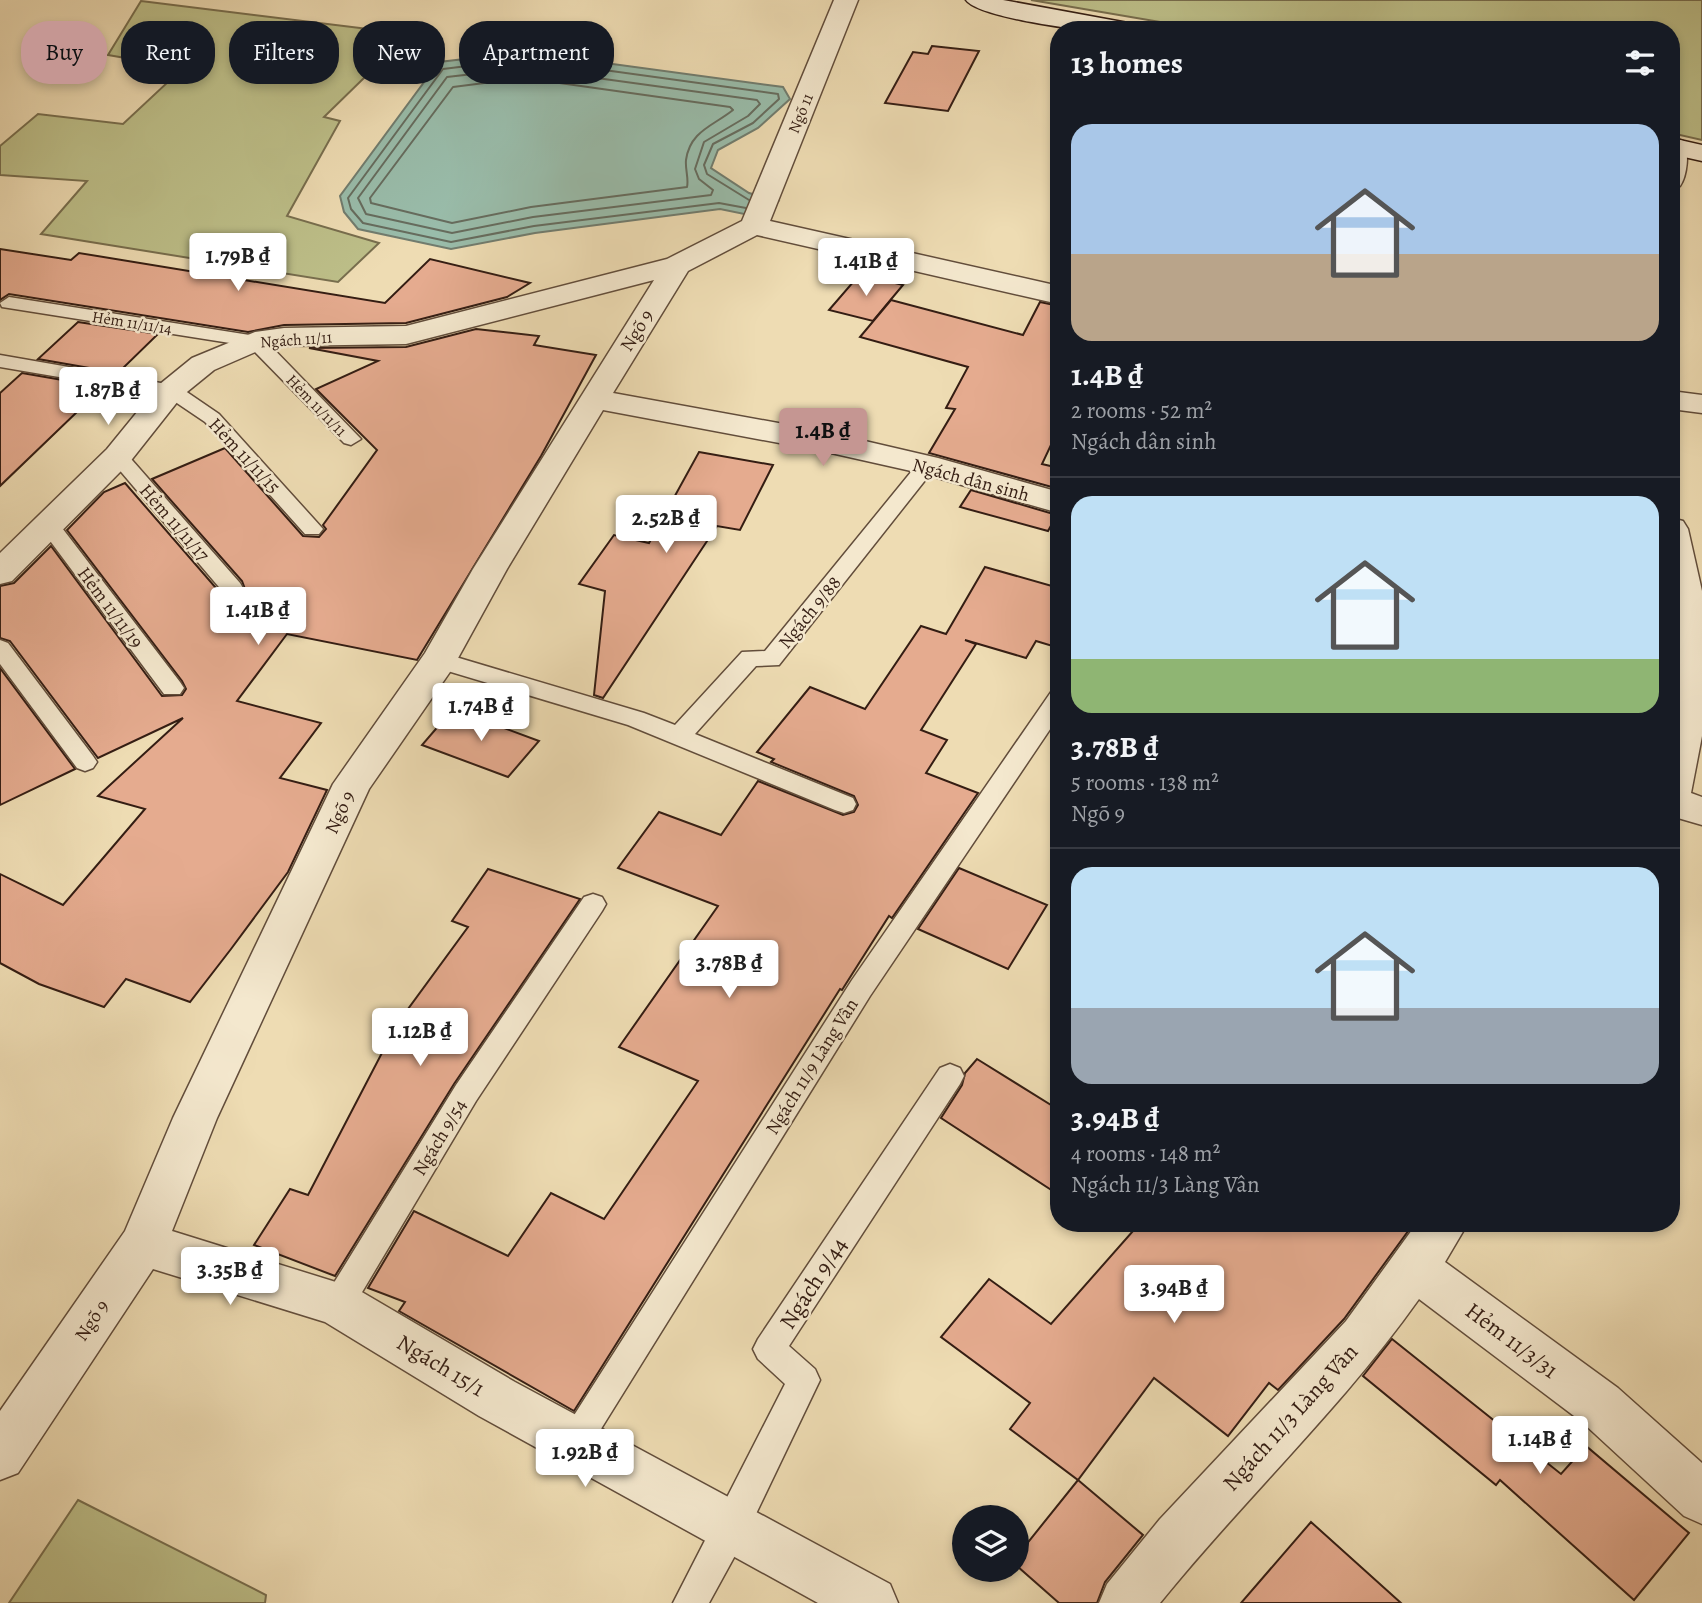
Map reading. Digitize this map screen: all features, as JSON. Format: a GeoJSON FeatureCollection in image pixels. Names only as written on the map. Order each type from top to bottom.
{"type":"FeatureCollection","features":[{"type":"Feature","properties":{"kind":"street","name":"Ngõ 11"},"geometry":{"type":"LineString","coordinates":[[754,226],[846,0]]}},
{"type":"Feature","properties":{"kind":"street"},"geometry":{"type":"LineString","coordinates":[[978,0],[1012,10],[1076,21]]}},
{"type":"Feature","properties":{"kind":"street"},"geometry":{"type":"LineString","coordinates":[[1680,148],[1702,153]]}},
{"type":"Feature","properties":{"kind":"street"},"geometry":{"type":"LineString","coordinates":[[677,265],[754,226],[1050,293]]}},
{"type":"Feature","properties":{"kind":"street","name":"Ngách 11/11"},"geometry":{"type":"LineString","coordinates":[[0,573],[118,456],[171,390],[203,363],[255,341],[284,337],[406,335],[677,265]]}},
{"type":"Feature","properties":{"kind":"street","name":"Ngõ 9"},"geometry":{"type":"LineString","coordinates":[[9,1425],[143,1244],[195,1118],[352,784],[439,660],[490,569],[677,265]]}},
{"type":"Feature","properties":{"kind":"street","name":"Ngách dân sinh"},"geometry":{"type":"LineString","coordinates":[[595,399],[822,441],[927,465],[1050,500]]}},
{"type":"Feature","properties":{"kind":"street"},"geometry":{"type":"LineString","coordinates":[[1680,401],[1702,404]]}},
{"type":"Feature","properties":{"kind":"street"},"geometry":{"type":"LineString","coordinates":[[1680,570],[1687,603],[1688,655],[1680,753]]}},
{"type":"Feature","properties":{"kind":"street"},"geometry":{"type":"LineString","coordinates":[[1680,805],[1702,811]]}},
{"type":"Feature","properties":{"kind":"street","name":"Ngách 11/3 Làng Vân"},"geometry":{"type":"LineString","coordinates":[[1126,1603],[1179,1538],[1363,1337],[1439,1232]]}},
{"type":"Feature","properties":{"kind":"street","name":"Ngách 15/1"},"geometry":{"type":"LineString","coordinates":[[143,1244],[338,1304],[575,1443],[871,1603]]}},
{"type":"Feature","properties":{"kind":"street","name":"Hẻm 11/3/31"},"geometry":{"type":"LineString","coordinates":[[1415,1268],[1600,1405],[1702,1498]]}},
{"type":"Feature","properties":{"kind":"lane","name":"Hẻm 11/11/14"},"geometry":{"type":"LineString","coordinates":[[9,303],[255,341]]}},
{"type":"Feature","properties":{"kind":"lane","name":"Hẻm 11/11/11"},"geometry":{"type":"LineString","coordinates":[[255,341],[351,439]]}},
{"type":"Feature","properties":{"kind":"lane"},"geometry":{"type":"LineString","coordinates":[[0,361],[171,390]]}},
{"type":"Feature","properties":{"kind":"lane","name":"Hẻm 11/11/15"},"geometry":{"type":"LineString","coordinates":[[171,390],[212,418],[312,529]]}},
{"type":"Feature","properties":{"kind":"lane","name":"Hẻm 11/11/17"},"geometry":{"type":"LineString","coordinates":[[118,456],[232,588]]}},
{"type":"Feature","properties":{"kind":"lane","name":"Ngách 9/88"},"geometry":{"type":"LineString","coordinates":[[679,736],[750,658],[771,659],[927,465]]}},
{"type":"Feature","properties":{"kind":"lane","name":"Hẻm 11/11/19"},"geometry":{"type":"LineString","coordinates":[[50,525],[172,688]]}},
{"type":"Feature","properties":{"kind":"lane"},"geometry":{"type":"LineString","coordinates":[[0,648],[85,762]]}},
{"type":"Feature","properties":{"kind":"lane"},"geometry":{"type":"LineString","coordinates":[[439,660],[636,719],[844,804]]}},
{"type":"Feature","properties":{"kind":"lane","name":"Ngách 11/9 Làng Vân"},"geometry":{"type":"LineString","coordinates":[[575,1443],[861,988],[1050,711]]}},
{"type":"Feature","properties":{"kind":"lane","name":"Ngách 9/54"},"geometry":{"type":"LineString","coordinates":[[338,1304],[466,1093],[593,904]]}},
{"type":"Feature","properties":{"kind":"lane","name":"Ngách 9/44"},"geometry":{"type":"LineString","coordinates":[[731,1529],[803,1380],[769,1349],[950,1076]]}},
{"type":"Feature","properties":{"kind":"lane"},"geometry":{"type":"LineString","coordinates":[[690,1603],[731,1529]]}},
{"type":"Feature","properties":{"kind":"green space"},"geometry":{"type":"Polygon","coordinates":[[[1031,0],[1702,0],[1702,140],[1680,135],[1680,21],[1154,21],[1031,0]]]}},
{"type":"Feature","properties":{"kind":"green space"},"geometry":{"type":"Polygon","coordinates":[[[141,1],[303,21],[229,21],[229,84],[339,84],[339,25],[353,27],[353,84],[358,84],[324,117],[340,121],[287,216],[379,243],[338,282],[41,234],[87,181],[0,175],[0,146],[38,114],[123,124],[166,84],[215,84],[215,21],[129,21],[141,1]]]}},
{"type":"Feature","properties":{"kind":"green space"},"geometry":{"type":"Polygon","coordinates":[[[121,34],[121,57],[108,55],[121,34]]]}},
{"type":"Feature","properties":{"kind":"green space"},"geometry":{"type":"Polygon","coordinates":[[[78,1500],[266,1595],[265,1603],[9,1603],[78,1500]]]}},
{"type":"Feature","properties":{"kind":"water"},"geometry":{"type":"Polygon","coordinates":[[[459,60],[459,84],[614,84],[614,64],[783,87],[790,99],[758,128],[718,150],[711,168],[749,193],[778,201],[754,216],[720,209],[535,233],[451,249],[358,229],[344,212],[340,196],[423,84],[445,84],[445,61],[459,60]]]}},
{"type":"Feature","properties":{"kind":"building"},"geometry":{"type":"Polygon","coordinates":[[[932,46],[979,51],[948,111],[885,103],[913,52],[928,54],[932,46]]]}},
{"type":"Feature","properties":{"kind":"building"},"geometry":{"type":"Polygon","coordinates":[[[0,249],[71,260],[79,253],[385,303],[430,259],[530,283],[507,297],[406,323],[284,325],[248,332],[9,294],[0,300],[0,249]]]}},
{"type":"Feature","properties":{"kind":"building"},"geometry":{"type":"Polygon","coordinates":[[[860,274],[903,285],[873,321],[829,310],[860,274]]]}},
{"type":"Feature","properties":{"kind":"building"},"geometry":{"type":"Polygon","coordinates":[[[891,300],[1023,335],[1040,302],[1050,304],[1050,447],[1042,464],[1050,466],[1050,487],[929,453],[955,409],[946,408],[968,367],[860,337],[891,300]]]}},
{"type":"Feature","properties":{"kind":"building"},"geometry":{"type":"Polygon","coordinates":[[[78,322],[158,334],[118,373],[38,359],[78,322]]]}},
{"type":"Feature","properties":{"kind":"building"},"geometry":{"type":"Polygon","coordinates":[[[476,329],[539,336],[534,345],[596,355],[541,456],[417,660],[287,634],[237,701],[321,723],[280,778],[327,790],[288,872],[231,949],[190,1002],[126,979],[104,1007],[39,984],[0,963],[0,874],[63,905],[145,809],[98,796],[183,718],[98,758],[10,641],[0,638],[0,586],[14,583],[51,546],[162,696],[182,695],[186,689],[182,681],[67,530],[104,492],[125,483],[222,595],[240,596],[245,589],[242,581],[152,479],[225,448],[303,536],[319,537],[326,529],[323,525],[377,450],[316,389],[378,361],[309,348],[406,347],[476,329]]]}},
{"type":"Feature","properties":{"kind":"building"},"geometry":{"type":"Polygon","coordinates":[[[22,373],[103,387],[0,486],[0,393],[22,373]]]}},
{"type":"Feature","properties":{"kind":"building"},"geometry":{"type":"Polygon","coordinates":[[[699,452],[773,465],[740,530],[717,526],[603,698],[594,695],[605,591],[579,584],[614,535],[649,543],[699,452]]]}},
{"type":"Feature","properties":{"kind":"building"},"geometry":{"type":"Polygon","coordinates":[[[971,490],[1050,513],[1050,527],[1048,531],[960,507],[971,490]]]}},
{"type":"Feature","properties":{"kind":"building"},"geometry":{"type":"Polygon","coordinates":[[[985,567],[1050,585],[1050,645],[1036,641],[1026,658],[965,640],[976,644],[921,730],[947,740],[926,773],[978,793],[892,918],[889,916],[842,990],[840,989],[574,1411],[399,1311],[405,1302],[368,1288],[414,1211],[508,1256],[551,1193],[604,1219],[698,1081],[619,1047],[718,906],[618,868],[659,812],[721,835],[758,781],[843,815],[854,812],[858,805],[854,796],[771,762],[774,759],[757,752],[810,687],[865,709],[921,626],[946,634],[985,567]]]}},
{"type":"Feature","properties":{"kind":"building"},"geometry":{"type":"Polygon","coordinates":[[[0,668],[75,769],[0,805],[0,668]]]}},
{"type":"Feature","properties":{"kind":"building"},"geometry":{"type":"Polygon","coordinates":[[[453,709],[539,741],[508,777],[422,745],[453,709]]]}},
{"type":"Feature","properties":{"kind":"building"},"geometry":{"type":"Polygon","coordinates":[[[959,868],[1047,905],[1008,969],[918,929],[959,868]]]}},
{"type":"Feature","properties":{"kind":"building"},"geometry":{"type":"Polygon","coordinates":[[[488,869],[580,899],[454,1084],[335,1276],[254,1245],[290,1189],[308,1195],[397,1024],[468,927],[452,921],[488,869]]]}},
{"type":"Feature","properties":{"kind":"building"},"geometry":{"type":"Polygon","coordinates":[[[977,1059],[1050,1104],[1050,1189],[941,1118],[962,1085],[965,1073],[977,1059]]]}},
{"type":"Feature","properties":{"kind":"building"},"geometry":{"type":"Polygon","coordinates":[[[1132,1232],[1407,1232],[1344,1319],[1278,1390],[1269,1383],[1228,1436],[1154,1378],[1078,1480],[1010,1429],[1030,1403],[941,1337],[989,1279],[1051,1324],[1132,1232]]]}},
{"type":"Feature","properties":{"kind":"building"},"geometry":{"type":"Polygon","coordinates":[[[1392,1339],[1561,1474],[1586,1446],[1689,1533],[1634,1600],[1500,1480],[1496,1485],[1363,1376],[1392,1339]]]}},
{"type":"Feature","properties":{"kind":"building"},"geometry":{"type":"Polygon","coordinates":[[[1078,1480],[1143,1535],[1105,1582],[1097,1603],[1059,1603],[1029,1577],[1029,1541],[1078,1480]]]}},
{"type":"Feature","properties":{"kind":"building"},"geometry":{"type":"Polygon","coordinates":[[[1311,1522],[1401,1603],[1241,1603],[1311,1522]]]}}]}
